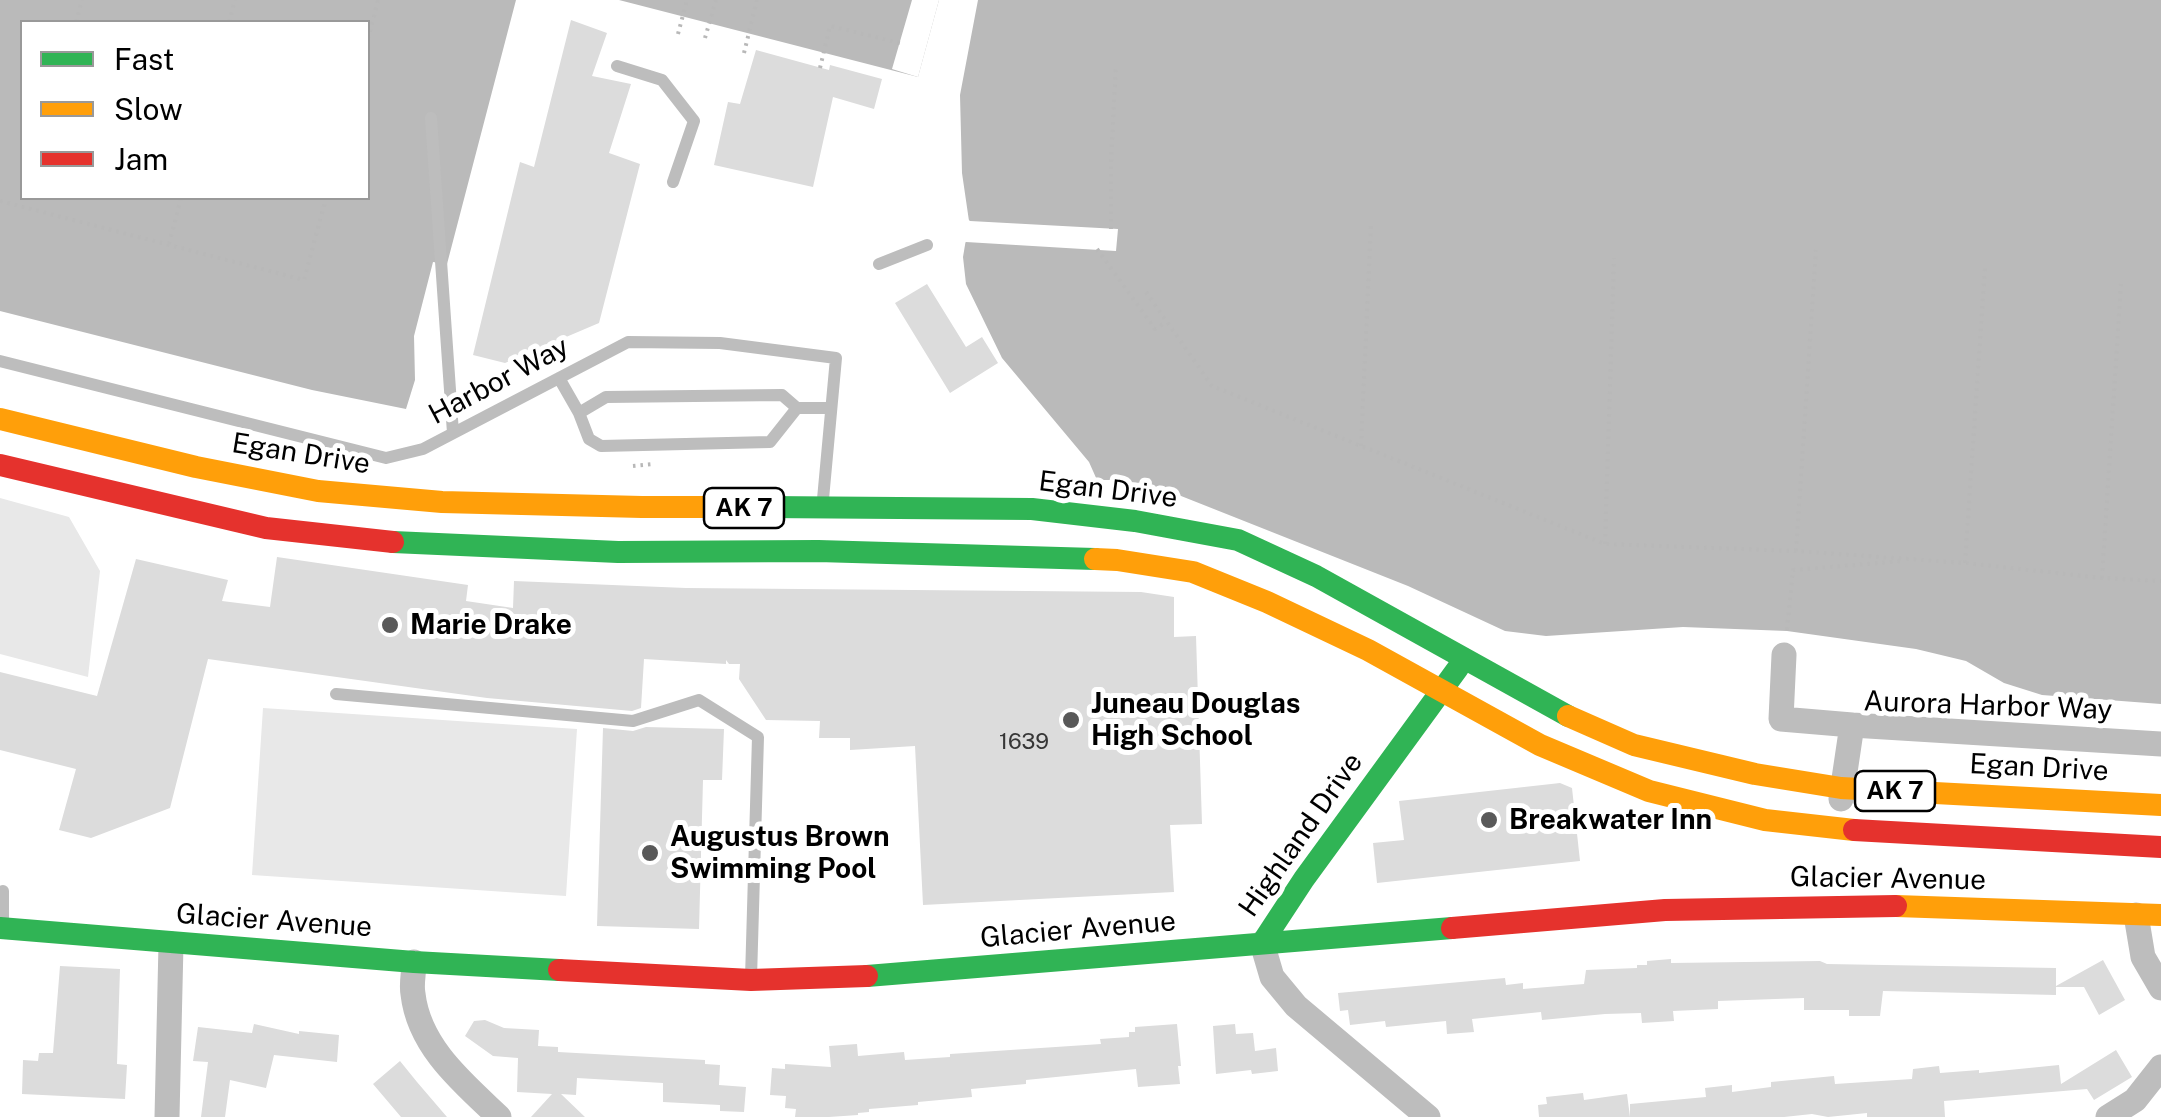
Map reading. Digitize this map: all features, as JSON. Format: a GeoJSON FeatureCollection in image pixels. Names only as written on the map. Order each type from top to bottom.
{"type":"FeatureCollection","features":[{"type":"Feature","properties":{"kind":"main road","name":"Egan Drive"},"geometry":{"type":"LineString","coordinates":[[0,419],[196,468],[318,491],[442,502],[642,507],[1194,572],[1368,650],[1540,745],[1649,791],[1765,820],[2161,847]]}},
{"type":"Feature","properties":{"kind":"main road","name":"Egan Drive"},"geometry":{"type":"LineString","coordinates":[[0,465],[266,528],[412,544],[618,552],[820,530],[882,506],[1032,509],[1135,521],[1238,540],[1316,576],[1559,712],[1634,745],[1754,774],[1842,788],[2161,805]]}},
{"type":"Feature","properties":{"kind":"main road","name":"Highland Drive"},"geometry":{"type":"LineString","coordinates":[[1262,943],[1464,660]]}},
{"type":"Feature","properties":{"kind":"main road","name":"Glacier Avenue"},"geometry":{"type":"LineString","coordinates":[[1,928],[414,962],[751,980],[884,976],[1664,910],[1889,906],[2149,915]]}},
{"type":"Feature","properties":{"kind":"street"},"geometry":{"type":"LineString","coordinates":[[1784,654],[1780,719],[1852,725]]}},
{"type":"Feature","properties":{"kind":"street","name":"Aurora Harbor Way"},"geometry":{"type":"LineString","coordinates":[[1839,828],[1852,725],[2161,744]]}},
{"type":"Feature","properties":{"kind":"street"},"geometry":{"type":"LineString","coordinates":[[2149,915],[2144,957],[2161,988]]}},
{"type":"Feature","properties":{"kind":"street","name":"Highland Drive"},"geometry":{"type":"LineString","coordinates":[[1262,943],[1272,977],[1296,1006],[1428,1117]]}},
{"type":"Feature","properties":{"kind":"street"},"geometry":{"type":"LineString","coordinates":[[167,1117],[171,944]]}},
{"type":"Feature","properties":{"kind":"street"},"geometry":{"type":"LineString","coordinates":[[414,962],[412,993],[420,1023],[452,1072],[499,1117]]}},
{"type":"Feature","properties":{"kind":"street"},"geometry":{"type":"LineString","coordinates":[[2108,1117],[2135,1100],[2160,1070]]}},
{"type":"Feature","properties":{"kind":"lane"},"geometry":{"type":"LineString","coordinates":[[618,66],[662,80],[694,121],[673,182]]}},
{"type":"Feature","properties":{"kind":"lane"},"geometry":{"type":"LineString","coordinates":[[431,118],[453,433]]}},
{"type":"Feature","properties":{"kind":"lane"},"geometry":{"type":"LineString","coordinates":[[879,264],[927,244]]}},
{"type":"Feature","properties":{"kind":"lane","name":"Harbor Way"},"geometry":{"type":"LineString","coordinates":[[0,361],[386,458],[423,450],[628,342],[720,343],[836,358],[820,530]]}},
{"type":"Feature","properties":{"kind":"lane"},"geometry":{"type":"LineString","coordinates":[[559,378],[589,439],[600,446],[770,442],[797,408]]}},
{"type":"Feature","properties":{"kind":"lane"},"geometry":{"type":"LineString","coordinates":[[579,413],[606,398],[625,397],[782,395],[797,408],[832,408]]}},
{"type":"Feature","properties":{"kind":"lane"},"geometry":{"type":"LineString","coordinates":[[336,694],[633,721],[698,700],[758,737],[751,980]]}},
{"type":"Feature","properties":{"kind":"lane"},"geometry":{"type":"LineString","coordinates":[[1,928],[4,891]]}},
{"type":"Feature","properties":{"kind":"path"},"geometry":{"type":"LineString","coordinates":[[370,31],[378,0]]}},
{"type":"Feature","properties":{"kind":"path"},"geometry":{"type":"LineString","coordinates":[[678,34],[688,0]]}},
{"type":"Feature","properties":{"kind":"path"},"geometry":{"type":"LineString","coordinates":[[705,38],[716,0]]}},
{"type":"Feature","properties":{"kind":"path"},"geometry":{"type":"LineString","coordinates":[[744,53],[758,0]]}},
{"type":"Feature","properties":{"kind":"path"},"geometry":{"type":"LineString","coordinates":[[820,68],[830,26],[900,43]]}},
{"type":"Feature","properties":{"kind":"path"},"geometry":{"type":"LineString","coordinates":[[1111,229],[1116,65]]}},
{"type":"Feature","properties":{"kind":"path"},"geometry":{"type":"LineString","coordinates":[[1110,162],[1112,141]]}},
{"type":"Feature","properties":{"kind":"path"},"geometry":{"type":"LineString","coordinates":[[28,208],[30,200]]}},
{"type":"Feature","properties":{"kind":"path"},"geometry":{"type":"LineString","coordinates":[[168,244],[180,200]]}},
{"type":"Feature","properties":{"kind":"path"},"geometry":{"type":"LineString","coordinates":[[0,201],[304,280],[325,200]]}},
{"type":"Feature","properties":{"kind":"path"},"geometry":{"type":"LineString","coordinates":[[1361,446],[1371,224]]}},
{"type":"Feature","properties":{"kind":"path"},"geometry":{"type":"LineString","coordinates":[[1097,249],[1155,329],[1166,322]]}},
{"type":"Feature","properties":{"kind":"path"},"geometry":{"type":"LineString","coordinates":[[1796,551],[1816,250]]}},
{"type":"Feature","properties":{"kind":"path"},"geometry":{"type":"LineString","coordinates":[[1605,544],[1614,258]]}},
{"type":"Feature","properties":{"kind":"path"},"geometry":{"type":"LineString","coordinates":[[1964,563],[1985,267]]}},
{"type":"Feature","properties":{"kind":"path"},"geometry":{"type":"LineString","coordinates":[[2102,578],[2121,284]]}},
{"type":"Feature","properties":{"kind":"path"},"geometry":{"type":"LineString","coordinates":[[1146,292],[1212,386],[1605,544],[1796,551],[2161,581]]}},
{"type":"Feature","properties":{"kind":"path"},"geometry":{"type":"LineString","coordinates":[[1784,654],[1793,570],[1920,560]]}},
{"type":"Feature","properties":{"kind":"shaded area"},"geometry":{"type":"Polygon","coordinates":[[[0,0],[516,0],[447,264],[433,262],[414,336],[415,380],[406,409],[312,390],[0,311],[0,0]]]}},
{"type":"Feature","properties":{"kind":"shaded area"},"geometry":{"type":"Polygon","coordinates":[[[619,0],[939,0],[918,77],[619,0]]]}},
{"type":"Feature","properties":{"kind":"shaded area"},"geometry":{"type":"Polygon","coordinates":[[[978,0],[2161,0],[2161,704],[2042,695],[2004,683],[1966,661],[1916,649],[1787,631],[1683,627],[1546,636],[1505,631],[1408,586],[1171,492],[1121,480],[1097,480],[1089,462],[1002,358],[966,284],[963,257],[969,221],[962,173],[960,95],[978,0]]]}},
{"type":"Feature","properties":{"kind":"shaded area"},"geometry":{"type":"Polygon","coordinates":[[[0,498],[69,517],[100,571],[88,677],[0,654],[0,498]]]}},
{"type":"Feature","properties":{"kind":"shaded area"},"geometry":{"type":"Polygon","coordinates":[[[263,708],[577,729],[566,896],[252,875],[263,708]]]}},
{"type":"Feature","properties":{"kind":"pier"},"geometry":{"type":"Polygon","coordinates":[[[912,0],[939,0],[918,77],[892,69],[912,0]]]}},
{"type":"Feature","properties":{"kind":"pier"},"geometry":{"type":"Polygon","coordinates":[[[963,215],[970,221],[1118,229],[1116,251],[966,242],[960,245],[963,215]]]}},
{"type":"Feature","properties":{"kind":"building"},"geometry":{"type":"Polygon","coordinates":[[[571,20],[607,33],[592,76],[631,84],[609,153],[640,164],[599,323],[505,363],[473,355],[520,162],[534,167],[571,20]]]}},
{"type":"Feature","properties":{"kind":"building"},"geometry":{"type":"Polygon","coordinates":[[[756,50],[829,70],[830,65],[882,79],[874,109],[833,97],[813,187],[714,165],[728,102],[740,104],[756,50]]]}},
{"type":"Feature","properties":{"kind":"building"},"geometry":{"type":"Polygon","coordinates":[[[927,284],[966,347],[982,337],[998,363],[950,393],[895,303],[927,284]]]}},
{"type":"Feature","properties":{"kind":"building"},"geometry":{"type":"Polygon","coordinates":[[[277,557],[468,585],[466,601],[513,608],[514,581],[686,588],[1141,592],[1174,597],[1174,637],[1196,636],[1202,824],[1170,825],[1174,892],[923,905],[915,746],[850,750],[850,738],[819,738],[820,721],[766,720],[739,679],[740,664],[729,664],[726,660],[726,664],[644,659],[641,708],[632,711],[487,698],[208,659],[170,808],[91,838],[59,830],[76,769],[0,750],[0,672],[97,696],[136,559],[228,580],[222,601],[270,607],[277,557]]]}},
{"type":"Feature","properties":{"kind":"building","name":"Augustus Brown Swimming Pool"},"geometry":{"type":"Polygon","coordinates":[[[646,727],[724,729],[722,780],[703,780],[699,929],[597,926],[603,728],[633,731],[646,727]]]}},
{"type":"Feature","properties":{"kind":"building","name":"Breakwater Inn"},"geometry":{"type":"Polygon","coordinates":[[[1560,783],[1572,788],[1580,861],[1377,883],[1373,843],[1404,840],[1399,801],[1560,783]]]}},
{"type":"Feature","properties":{"kind":"building"},"geometry":{"type":"Polygon","coordinates":[[[1671,959],[1671,963],[1820,961],[2056,968],[2056,986],[2103,960],[2125,1000],[2099,1015],[2084,987],[2056,987],[2056,995],[1883,991],[1880,1016],[1849,1016],[1849,1010],[1804,1010],[1804,998],[1718,1001],[1718,1009],[1673,1011],[1674,1021],[1642,1023],[1641,1013],[1542,1020],[1541,1012],[1472,1019],[1474,1032],[1447,1034],[1446,1021],[1386,1027],[1385,1021],[1350,1025],[1348,1010],[1340,1011],[1338,993],[1505,978],[1506,985],[1523,983],[1523,989],[1584,984],[1586,970],[1637,968],[1647,965],[1647,961],[1671,959]]]}},
{"type":"Feature","properties":{"kind":"building"},"geometry":{"type":"Polygon","coordinates":[[[60,966],[120,969],[117,1064],[127,1065],[125,1099],[22,1094],[23,1060],[38,1061],[39,1053],[53,1053],[60,966]]]}},
{"type":"Feature","properties":{"kind":"building"},"geometry":{"type":"Polygon","coordinates":[[[485,1020],[504,1028],[539,1030],[538,1046],[558,1047],[558,1052],[705,1060],[705,1064],[720,1065],[719,1085],[746,1087],[744,1112],[720,1111],[720,1105],[663,1102],[663,1083],[577,1078],[576,1095],[561,1094],[585,1117],[531,1117],[552,1094],[517,1092],[518,1058],[493,1056],[465,1036],[474,1021],[485,1020]]]}},
{"type":"Feature","properties":{"kind":"building"},"geometry":{"type":"Polygon","coordinates":[[[254,1024],[299,1034],[339,1035],[337,1062],[274,1055],[266,1088],[230,1080],[225,1117],[201,1117],[208,1062],[193,1061],[198,1027],[252,1033],[254,1024]]]}},
{"type":"Feature","properties":{"kind":"building"},"geometry":{"type":"Polygon","coordinates":[[[1177,1024],[1180,1084],[1138,1087],[1136,1069],[1026,1080],[1026,1084],[971,1089],[972,1097],[829,1117],[795,1117],[796,1109],[785,1108],[786,1096],[770,1095],[772,1068],[785,1069],[785,1064],[831,1067],[829,1046],[857,1044],[858,1056],[904,1052],[905,1060],[1101,1044],[1100,1039],[1129,1037],[1135,1027],[1177,1024]]]}},
{"type":"Feature","properties":{"kind":"building"},"geometry":{"type":"Polygon","coordinates":[[[1235,1024],[1236,1034],[1253,1033],[1255,1051],[1276,1048],[1278,1071],[1216,1074],[1213,1026],[1235,1024]]]}},
{"type":"Feature","properties":{"kind":"building"},"geometry":{"type":"Polygon","coordinates":[[[2116,1050],[2132,1077],[2094,1100],[2087,1089],[1944,1101],[1945,1117],[1867,1117],[1867,1113],[1828,1117],[1630,1117],[1630,1104],[1706,1097],[1705,1088],[1732,1085],[1732,1092],[1771,1087],[1771,1082],[1834,1076],[1835,1084],[1912,1079],[1913,1069],[1939,1066],[1940,1073],[1979,1073],[2059,1065],[2061,1084],[2116,1050]]]}},
{"type":"Feature","properties":{"kind":"building"},"geometry":{"type":"Polygon","coordinates":[[[400,1061],[447,1117],[401,1117],[373,1084],[400,1061]]]}},
{"type":"Feature","properties":{"kind":"building"},"geometry":{"type":"Polygon","coordinates":[[[1583,1093],[1584,1100],[1627,1094],[1630,1117],[1539,1117],[1538,1105],[1547,1104],[1546,1097],[1583,1093]]]}},
{"type":"Feature","properties":{"kind":"traffic: fast"},"geometry":{"type":"LineString","coordinates":[[765,507],[1032,509],[1135,521],[1238,540],[1316,576],[1568,716]]}},
{"type":"Feature","properties":{"kind":"traffic: fast"},"geometry":{"type":"LineString","coordinates":[[393,542],[618,552],[818,551],[1095,559]]}},
{"type":"Feature","properties":{"kind":"traffic: fast"},"geometry":{"type":"LineString","coordinates":[[1262,943],[1458,668]]}},
{"type":"Feature","properties":{"kind":"traffic: fast"},"geometry":{"type":"LineString","coordinates":[[0,928],[559,970]]}},
{"type":"Feature","properties":{"kind":"traffic: fast"},"geometry":{"type":"LineString","coordinates":[[867,976],[1452,928]]}},
{"type":"Feature","properties":{"kind":"traffic: slow"},"geometry":{"type":"LineString","coordinates":[[0,419],[196,467],[318,491],[442,502],[765,507]]}},
{"type":"Feature","properties":{"kind":"traffic: slow"},"geometry":{"type":"LineString","coordinates":[[1095,559],[1193,572],[1267,602],[1368,650],[1540,745],[1649,791],[1765,820],[1854,830]]}},
{"type":"Feature","properties":{"kind":"traffic: slow"},"geometry":{"type":"LineString","coordinates":[[1568,716],[1634,745],[1755,774],[1841,788],[2161,805]]}},
{"type":"Feature","properties":{"kind":"traffic: slow"},"geometry":{"type":"LineString","coordinates":[[1896,906],[2161,915]]}},
{"type":"Feature","properties":{"kind":"traffic: jam"},"geometry":{"type":"LineString","coordinates":[[0,465],[266,528],[393,542]]}},
{"type":"Feature","properties":{"kind":"traffic: jam"},"geometry":{"type":"LineString","coordinates":[[1854,830],[2161,847]]}},
{"type":"Feature","properties":{"kind":"traffic: jam"},"geometry":{"type":"LineString","coordinates":[[1452,928],[1665,910],[1896,906]]}},
{"type":"Feature","properties":{"kind":"traffic: jam"},"geometry":{"type":"LineString","coordinates":[[559,970],[751,980],[867,976]]}},
{"type":"Feature","properties":{"kind":"place","name":"Marie Drake"},"geometry":{"type":"Point","coordinates":[390,625]}},
{"type":"Feature","properties":{"kind":"place","name":"Juneau Douglas High School"},"geometry":{"type":"Point","coordinates":[1071,720]}},
{"type":"Feature","properties":{"kind":"place","name":"Breakwater Inn"},"geometry":{"type":"Point","coordinates":[1489,820]}},
{"type":"Feature","properties":{"kind":"place","name":"Augustus Brown Swimming Pool"},"geometry":{"type":"Point","coordinates":[650,853]}}]}
